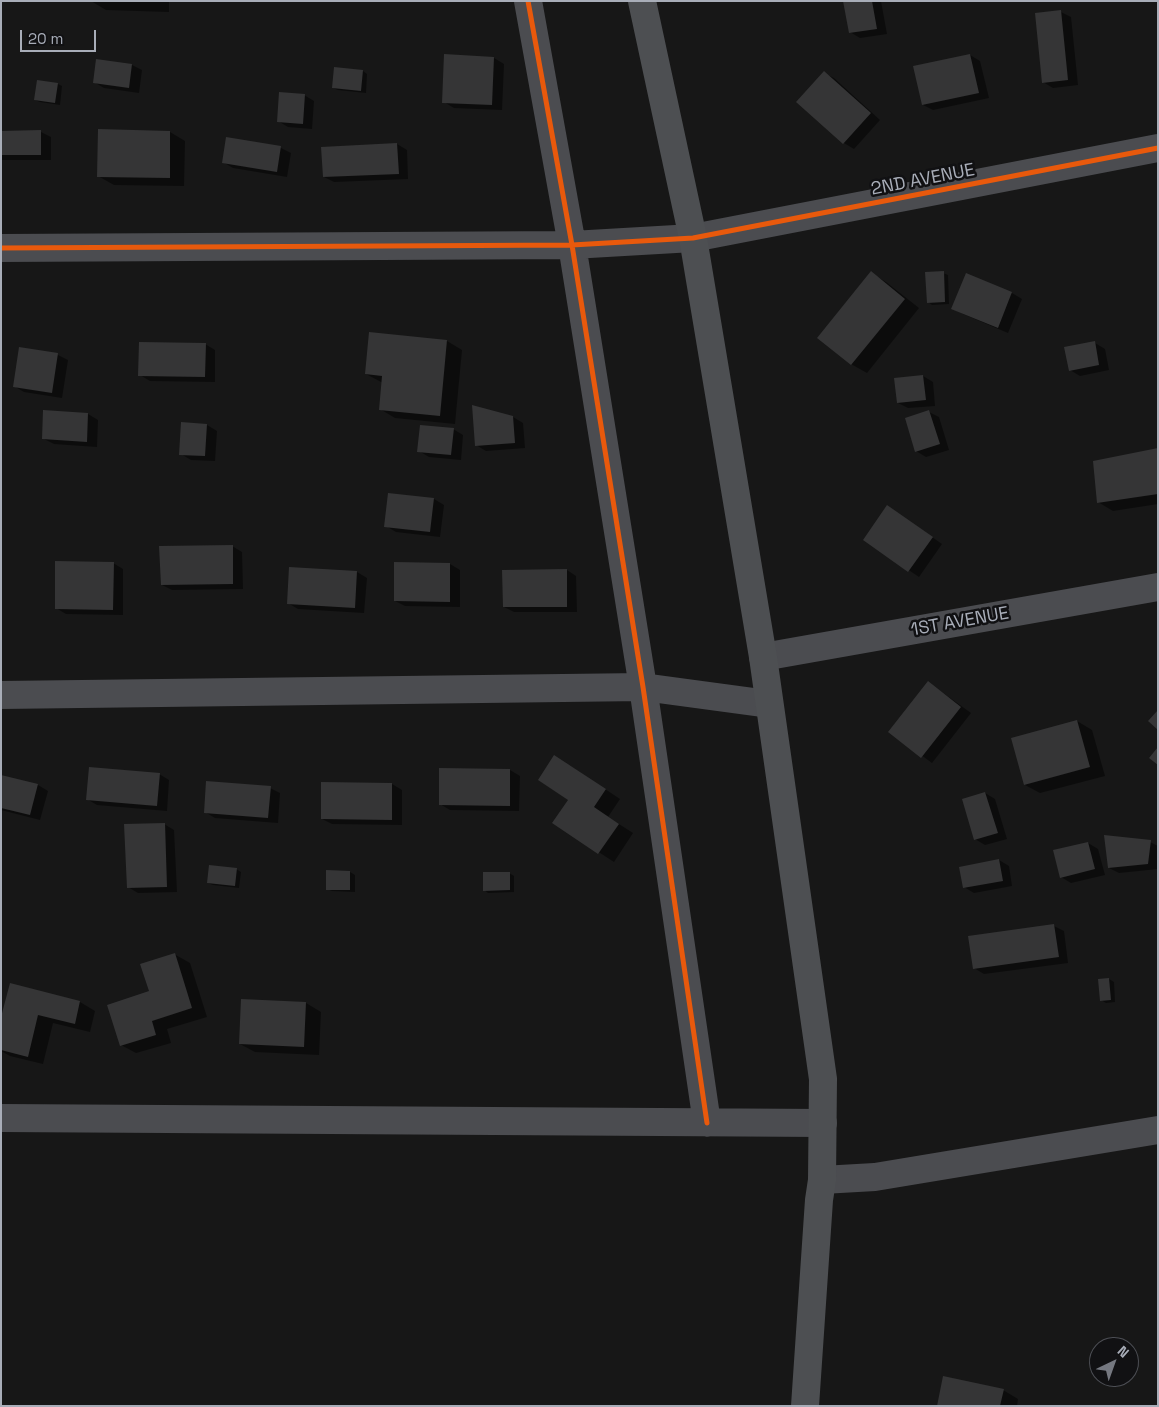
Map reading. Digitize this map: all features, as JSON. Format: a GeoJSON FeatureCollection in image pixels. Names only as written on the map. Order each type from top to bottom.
{"type":"FeatureCollection","features":[{"type":"Feature","properties":{"kind":"main road"},"geometry":{"type":"LineString","coordinates":[[642,1],[693,238],[762,658],[823,1079],[822,1180],[805,1406]]}},
{"type":"Feature","properties":{"kind":"street"},"geometry":{"type":"LineString","coordinates":[[528,1],[572,245],[643,687],[707,1122]]}},
{"type":"Feature","properties":{"kind":"street","name":"2ND AVENUE"},"geometry":{"type":"LineString","coordinates":[[1,248],[572,245],[693,238],[1158,148]]}},
{"type":"Feature","properties":{"kind":"street","name":"1ST AVENUE"},"geometry":{"type":"LineString","coordinates":[[762,658],[1158,587]]}},
{"type":"Feature","properties":{"kind":"street"},"geometry":{"type":"LineString","coordinates":[[1,694],[643,687],[769,704]]}},
{"type":"Feature","properties":{"kind":"street"},"geometry":{"type":"LineString","coordinates":[[1,1118],[823,1123]]}},
{"type":"Feature","properties":{"kind":"street"},"geometry":{"type":"LineString","coordinates":[[822,1180],[875,1178],[1158,1130]]}},
{"type":"Feature","properties":{"kind":"building"},"geometry":{"type":"Polygon","coordinates":[[[843,1],[872,1],[877,29],[849,33],[843,1]]]}},
{"type":"Feature","properties":{"kind":"building"},"geometry":{"type":"Polygon","coordinates":[[[1061,10],[1068,80],[1042,83],[1035,13],[1061,10]]]}},
{"type":"Feature","properties":{"kind":"building"},"geometry":{"type":"Polygon","coordinates":[[[444,54],[494,57],[492,105],[442,103],[444,54]]]}},
{"type":"Feature","properties":{"kind":"building"},"geometry":{"type":"Polygon","coordinates":[[[970,54],[979,93],[922,105],[913,66],[970,54]]]}},
{"type":"Feature","properties":{"kind":"building"},"geometry":{"type":"Polygon","coordinates":[[[96,59],[132,64],[129,88],[93,83],[96,59]]]}},
{"type":"Feature","properties":{"kind":"building"},"geometry":{"type":"Polygon","coordinates":[[[334,67],[363,70],[361,91],[332,88],[334,67]]]}},
{"type":"Feature","properties":{"kind":"building"},"geometry":{"type":"Polygon","coordinates":[[[824,71],[871,113],[843,144],[796,102],[824,71]]]}},
{"type":"Feature","properties":{"kind":"building"},"geometry":{"type":"Polygon","coordinates":[[[37,80],[58,83],[55,103],[34,100],[37,80]]]}},
{"type":"Feature","properties":{"kind":"building"},"geometry":{"type":"Polygon","coordinates":[[[279,92],[305,94],[303,124],[277,122],[279,92]]]}},
{"type":"Feature","properties":{"kind":"building"},"geometry":{"type":"Polygon","coordinates":[[[98,129],[170,131],[170,178],[97,177],[98,129]]]}},
{"type":"Feature","properties":{"kind":"building"},"geometry":{"type":"Polygon","coordinates":[[[41,130],[41,155],[1,155],[1,131],[41,130]]]}},
{"type":"Feature","properties":{"kind":"building"},"geometry":{"type":"Polygon","coordinates":[[[226,137],[281,146],[277,172],[222,163],[226,137]]]}},
{"type":"Feature","properties":{"kind":"building"},"geometry":{"type":"Polygon","coordinates":[[[397,143],[399,174],[323,177],[321,147],[397,143]]]}},
{"type":"Feature","properties":{"kind":"building"},"geometry":{"type":"Polygon","coordinates":[[[871,271],[905,299],[851,365],[817,338],[871,271]]]}},
{"type":"Feature","properties":{"kind":"building"},"geometry":{"type":"Polygon","coordinates":[[[944,271],[945,302],[927,303],[925,272],[944,271]]]}},
{"type":"Feature","properties":{"kind":"building"},"geometry":{"type":"Polygon","coordinates":[[[966,273],[1012,292],[998,328],[951,309],[966,273]]]}},
{"type":"Feature","properties":{"kind":"building"},"geometry":{"type":"Polygon","coordinates":[[[369,332],[447,340],[440,416],[379,410],[382,376],[365,374],[369,332]]]}},
{"type":"Feature","properties":{"kind":"building"},"geometry":{"type":"Polygon","coordinates":[[[1095,341],[1099,365],[1069,371],[1064,347],[1095,341]]]}},
{"type":"Feature","properties":{"kind":"building"},"geometry":{"type":"Polygon","coordinates":[[[139,342],[206,343],[205,377],[138,376],[139,342]]]}},
{"type":"Feature","properties":{"kind":"building"},"geometry":{"type":"Polygon","coordinates":[[[19,347],[58,353],[52,393],[13,387],[19,347]]]}},
{"type":"Feature","properties":{"kind":"building"},"geometry":{"type":"Polygon","coordinates":[[[923,375],[926,400],[897,403],[894,378],[923,375]]]}},
{"type":"Feature","properties":{"kind":"building"},"geometry":{"type":"Polygon","coordinates":[[[472,405],[513,416],[515,443],[475,446],[472,405]]]}},
{"type":"Feature","properties":{"kind":"building"},"geometry":{"type":"Polygon","coordinates":[[[43,410],[88,413],[87,442],[42,439],[43,410]]]}},
{"type":"Feature","properties":{"kind":"building"},"geometry":{"type":"Polygon","coordinates":[[[929,410],[940,444],[915,452],[905,418],[929,410]]]}},
{"type":"Feature","properties":{"kind":"building"},"geometry":{"type":"Polygon","coordinates":[[[181,422],[207,424],[205,456],[179,455],[181,422]]]}},
{"type":"Feature","properties":{"kind":"building"},"geometry":{"type":"Polygon","coordinates":[[[420,425],[454,428],[451,455],[417,452],[420,425]]]}},
{"type":"Feature","properties":{"kind":"building"},"geometry":{"type":"Polygon","coordinates":[[[1158,448],[1158,494],[1097,503],[1093,461],[1158,448]]]}},
{"type":"Feature","properties":{"kind":"building"},"geometry":{"type":"Polygon","coordinates":[[[388,493],[434,498],[430,532],[384,527],[388,493]]]}},
{"type":"Feature","properties":{"kind":"building"},"geometry":{"type":"Polygon","coordinates":[[[887,505],[933,537],[908,572],[863,540],[887,505]]]}},
{"type":"Feature","properties":{"kind":"building"},"geometry":{"type":"Polygon","coordinates":[[[233,545],[233,584],[161,585],[159,546],[233,545]]]}},
{"type":"Feature","properties":{"kind":"building"},"geometry":{"type":"Polygon","coordinates":[[[55,561],[114,562],[113,610],[55,609],[55,561]]]}},
{"type":"Feature","properties":{"kind":"building"},"geometry":{"type":"Polygon","coordinates":[[[394,562],[450,563],[450,602],[394,601],[394,562]]]}},
{"type":"Feature","properties":{"kind":"building"},"geometry":{"type":"Polygon","coordinates":[[[289,567],[357,571],[355,608],[287,604],[289,567]]]}},
{"type":"Feature","properties":{"kind":"building"},"geometry":{"type":"Polygon","coordinates":[[[567,569],[567,607],[503,607],[502,570],[567,569]]]}},
{"type":"Feature","properties":{"kind":"building"},"geometry":{"type":"Polygon","coordinates":[[[928,681],[961,707],[921,758],[888,732],[928,681]]]}},
{"type":"Feature","properties":{"kind":"building"},"geometry":{"type":"Polygon","coordinates":[[[1158,710],[1158,730],[1148,721],[1158,710]]]}},
{"type":"Feature","properties":{"kind":"building"},"geometry":{"type":"Polygon","coordinates":[[[1077,720],[1090,767],[1024,785],[1011,738],[1077,720]]]}},
{"type":"Feature","properties":{"kind":"building"},"geometry":{"type":"Polygon","coordinates":[[[1158,747],[1158,765],[1149,758],[1158,747]]]}},
{"type":"Feature","properties":{"kind":"building"},"geometry":{"type":"Polygon","coordinates":[[[554,755],[606,789],[594,807],[619,824],[598,854],[552,823],[568,800],[538,780],[554,755]]]}},
{"type":"Feature","properties":{"kind":"building"},"geometry":{"type":"Polygon","coordinates":[[[89,767],[160,773],[157,806],[86,800],[89,767]]]}},
{"type":"Feature","properties":{"kind":"building"},"geometry":{"type":"Polygon","coordinates":[[[439,768],[510,769],[510,806],[439,805],[439,768]]]}},
{"type":"Feature","properties":{"kind":"building"},"geometry":{"type":"Polygon","coordinates":[[[1,775],[38,784],[30,815],[1,808],[1,775]]]}},
{"type":"Feature","properties":{"kind":"building"},"geometry":{"type":"Polygon","coordinates":[[[206,781],[271,786],[268,818],[204,813],[206,781]]]}},
{"type":"Feature","properties":{"kind":"building"},"geometry":{"type":"Polygon","coordinates":[[[321,782],[392,783],[392,820],[321,819],[321,782]]]}},
{"type":"Feature","properties":{"kind":"building"},"geometry":{"type":"Polygon","coordinates":[[[985,792],[998,833],[974,840],[962,799],[985,792]]]}},
{"type":"Feature","properties":{"kind":"building"},"geometry":{"type":"Polygon","coordinates":[[[165,823],[167,887],[127,888],[124,824],[165,823]]]}},
{"type":"Feature","properties":{"kind":"building"},"geometry":{"type":"Polygon","coordinates":[[[1104,835],[1151,840],[1148,864],[1108,868],[1104,835]]]}},
{"type":"Feature","properties":{"kind":"building"},"geometry":{"type":"Polygon","coordinates":[[[1088,842],[1095,869],[1060,878],[1053,850],[1088,842]]]}},
{"type":"Feature","properties":{"kind":"building"},"geometry":{"type":"Polygon","coordinates":[[[999,859],[1003,881],[963,888],[959,867],[999,859]]]}},
{"type":"Feature","properties":{"kind":"building"},"geometry":{"type":"Polygon","coordinates":[[[209,865],[237,868],[235,886],[207,883],[209,865]]]}},
{"type":"Feature","properties":{"kind":"building"},"geometry":{"type":"Polygon","coordinates":[[[326,870],[350,871],[350,890],[326,890],[326,870]]]}},
{"type":"Feature","properties":{"kind":"building"},"geometry":{"type":"Polygon","coordinates":[[[483,872],[510,872],[510,890],[483,891],[483,872]]]}},
{"type":"Feature","properties":{"kind":"building"},"geometry":{"type":"Polygon","coordinates":[[[1054,924],[1059,957],[973,969],[968,936],[1054,924]]]}},
{"type":"Feature","properties":{"kind":"building"},"geometry":{"type":"Polygon","coordinates":[[[175,953],[192,1008],[152,1021],[156,1035],[120,1046],[107,1005],[149,991],[140,964],[175,953]]]}},
{"type":"Feature","properties":{"kind":"building"},"geometry":{"type":"Polygon","coordinates":[[[1109,978],[1111,1000],[1100,1001],[1098,979],[1109,978]]]}},
{"type":"Feature","properties":{"kind":"building"},"geometry":{"type":"Polygon","coordinates":[[[10,983],[80,1001],[75,1024],[38,1015],[28,1057],[1,1050],[1,1017],[10,983]]]}},
{"type":"Feature","properties":{"kind":"building"},"geometry":{"type":"Polygon","coordinates":[[[241,999],[306,1002],[304,1047],[239,1044],[241,999]]]}},
{"type":"Feature","properties":{"kind":"building"},"geometry":{"type":"Polygon","coordinates":[[[943,1376],[1004,1389],[1000,1406],[937,1406],[943,1376]]]}},
{"type":"Feature","properties":{"kind":"cycle path"},"geometry":{"type":"LineString","coordinates":[[528,1],[572,245],[643,687],[707,1123]]}},
{"type":"Feature","properties":{"kind":"cycle path"},"geometry":{"type":"LineString","coordinates":[[1,248],[572,245],[693,238],[1158,148]]}}]}
